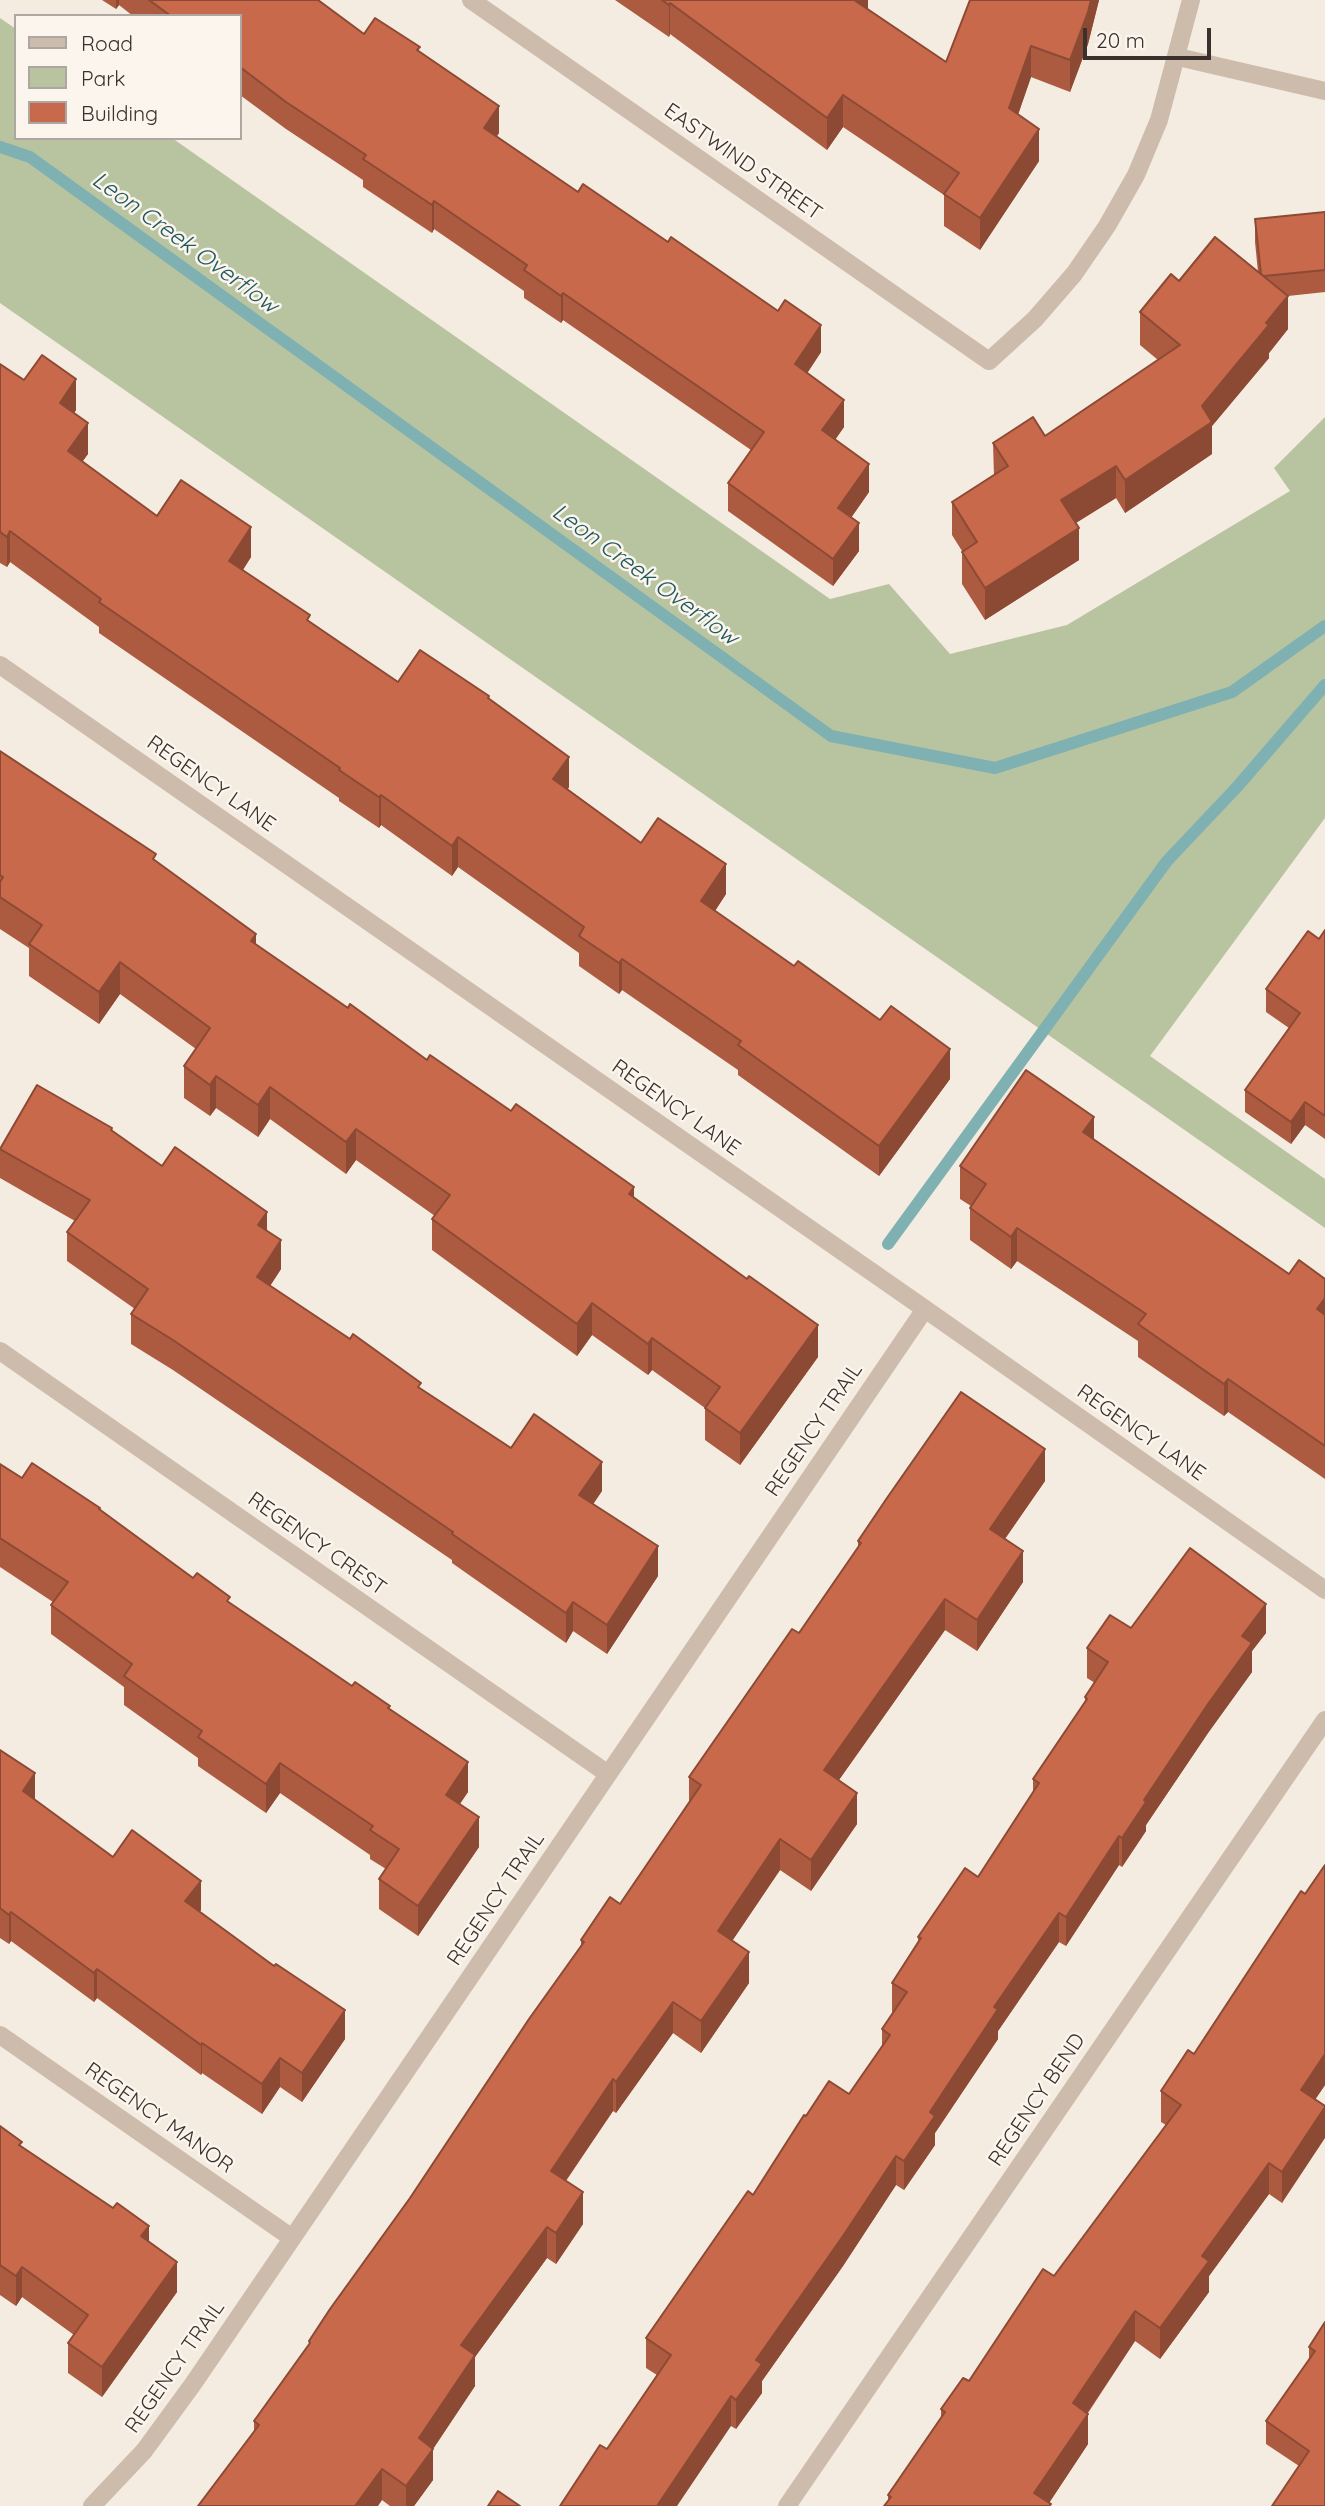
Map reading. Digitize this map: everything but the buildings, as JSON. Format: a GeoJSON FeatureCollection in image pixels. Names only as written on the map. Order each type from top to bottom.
{"type":"FeatureCollection","features":[{"type":"Feature","properties":{"kind":"street","name":"EASTWIND STREET"},"geometry":{"type":"LineString","coordinates":[[471,0],[989,361],[1035,319],[1074,274],[1107,226],[1136,175],[1154,131],[1178,57]]}},
{"type":"Feature","properties":{"kind":"street"},"geometry":{"type":"LineString","coordinates":[[1191,0],[1178,57],[1325,91]]}},
{"type":"Feature","properties":{"kind":"street","name":"REGENCY LANE"},"geometry":{"type":"LineString","coordinates":[[0,665],[1325,1590]]}},
{"type":"Feature","properties":{"kind":"street","name":"REGENCY TRAIL"},"geometry":{"type":"LineString","coordinates":[[92,2506],[144,2451],[193,2384],[925,1309]]}},
{"type":"Feature","properties":{"kind":"street","name":"REGENCY CREST"},"geometry":{"type":"LineString","coordinates":[[0,1351],[608,1774]]}},
{"type":"Feature","properties":{"kind":"street","name":"REGENCY BEND"},"geometry":{"type":"LineString","coordinates":[[787,2506],[1325,1720]]}},
{"type":"Feature","properties":{"kind":"street","name":"REGENCY MANOR"},"geometry":{"type":"LineString","coordinates":[[0,2035],[292,2238]]}},
{"type":"Feature","properties":{"kind":"green space"},"geometry":{"type":"Polygon","coordinates":[[[0,18],[14,28],[14,140],[175,140],[830,599],[889,584],[950,654],[1067,625],[1290,491],[1274,468],[1325,417],[1325,818],[1150,1056],[1325,1179],[1325,1228],[0,303],[0,18]]]}},
{"type":"Feature","properties":{"kind":"waterway","name":"Leon Creek Overflow"},"geometry":{"type":"LineString","coordinates":[[0,147],[30,157],[831,736],[995,768],[1232,692],[1325,626]]}},
{"type":"Feature","properties":{"kind":"waterway"},"geometry":{"type":"LineString","coordinates":[[888,1244],[1167,861],[1237,787],[1325,685]]}}]}
